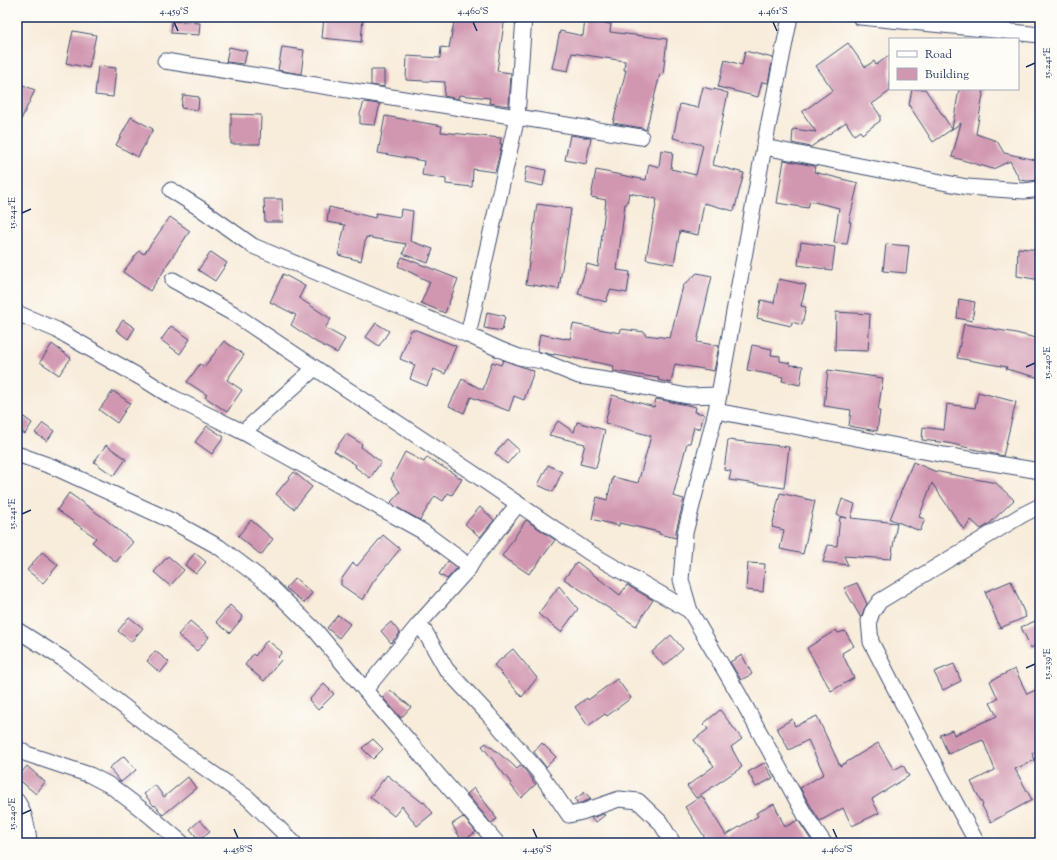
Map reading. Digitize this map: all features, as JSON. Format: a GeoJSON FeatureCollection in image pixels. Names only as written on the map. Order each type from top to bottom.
{"type":"FeatureCollection","features":[{"type":"Feature","properties":{"kind":"street"},"geometry":{"type":"LineString","coordinates":[[468,335],[517,117],[524,17]]}},
{"type":"Feature","properties":{"kind":"street"},"geometry":{"type":"LineString","coordinates":[[790,17],[764,147],[716,411],[685,533],[681,580],[690,611],[738,693],[805,815],[824,843]]}},
{"type":"Feature","properties":{"kind":"street"},"geometry":{"type":"LineString","coordinates":[[860,17],[1040,35]]}},
{"type":"Feature","properties":{"kind":"street"},"geometry":{"type":"LineString","coordinates":[[165,61],[641,137]]}},
{"type":"Feature","properties":{"kind":"street"},"geometry":{"type":"LineString","coordinates":[[764,147],[967,187],[1024,192],[1040,189]]}},
{"type":"Feature","properties":{"kind":"street"},"geometry":{"type":"LineString","coordinates":[[171,190],[201,209],[253,246],[519,357],[542,361],[579,376],[613,381],[687,396],[719,394]]}},
{"type":"Feature","properties":{"kind":"street"},"geometry":{"type":"LineString","coordinates":[[173,280],[234,314],[518,504],[590,554],[690,611]]}},
{"type":"Feature","properties":{"kind":"street"},"geometry":{"type":"LineString","coordinates":[[17,313],[58,330],[172,397],[243,432],[422,531],[460,559],[469,568]]}},
{"type":"Feature","properties":{"kind":"street"},"geometry":{"type":"LineString","coordinates":[[243,432],[315,368]]}},
{"type":"Feature","properties":{"kind":"street"},"geometry":{"type":"LineString","coordinates":[[716,411],[1040,471]]}},
{"type":"Feature","properties":{"kind":"street"},"geometry":{"type":"LineString","coordinates":[[17,454],[56,468],[170,520],[220,547],[267,583],[316,631],[497,843]]}},
{"type":"Feature","properties":{"kind":"street"},"geometry":{"type":"LineString","coordinates":[[365,690],[418,625],[469,568],[475,558],[518,504]]}},
{"type":"Feature","properties":{"kind":"street"},"geometry":{"type":"LineString","coordinates":[[977,843],[871,642],[869,621],[872,612],[880,601],[1022,515],[1040,506]]}},
{"type":"Feature","properties":{"kind":"street"},"geometry":{"type":"LineString","coordinates":[[418,625],[425,632],[446,669],[538,771],[569,814],[582,812],[619,799],[638,801],[660,822],[673,843]]}},
{"type":"Feature","properties":{"kind":"street"},"geometry":{"type":"LineString","coordinates":[[17,630],[63,659],[182,752],[248,798],[294,843]]}},
{"type":"Feature","properties":{"kind":"street"},"geometry":{"type":"LineString","coordinates":[[20,755],[90,775],[111,786],[182,843]]}},
{"type":"Feature","properties":{"kind":"street"},"geometry":{"type":"LineString","coordinates":[[17,801],[25,820],[29,843]]}},
{"type":"Feature","properties":{"kind":"building"},"geometry":{"type":"Polygon","coordinates":[[[324,17],[363,17],[361,42],[322,38],[324,17]]]}},
{"type":"Feature","properties":{"kind":"building"},"geometry":{"type":"Polygon","coordinates":[[[455,17],[505,17],[497,71],[511,73],[509,106],[489,103],[490,98],[459,95],[458,99],[444,96],[445,82],[406,80],[407,56],[440,58],[441,47],[449,48],[455,17]]]}},
{"type":"Feature","properties":{"kind":"building"},"geometry":{"type":"Polygon","coordinates":[[[585,20],[611,24],[610,32],[667,39],[663,75],[660,74],[646,130],[613,123],[626,70],[624,70],[625,61],[572,53],[568,71],[552,68],[560,31],[583,36],[585,20]]]}},
{"type":"Feature","properties":{"kind":"building"},"geometry":{"type":"Polygon","coordinates":[[[172,21],[200,23],[199,35],[171,33],[172,21]]]}},
{"type":"Feature","properties":{"kind":"building"},"geometry":{"type":"Polygon","coordinates":[[[73,31],[96,35],[89,68],[66,63],[73,31]]]}},
{"type":"Feature","properties":{"kind":"building"},"geometry":{"type":"Polygon","coordinates":[[[848,43],[865,67],[874,61],[876,65],[889,56],[890,91],[872,104],[880,115],[880,121],[862,134],[860,131],[854,135],[846,122],[811,147],[792,143],[793,129],[816,132],[802,112],[833,90],[816,66],[848,43]]]}},
{"type":"Feature","properties":{"kind":"building"},"geometry":{"type":"Polygon","coordinates":[[[229,47],[247,51],[244,64],[226,62],[229,47]]]}},
{"type":"Feature","properties":{"kind":"building"},"geometry":{"type":"Polygon","coordinates":[[[282,47],[304,50],[301,74],[278,70],[282,47]]]}},
{"type":"Feature","properties":{"kind":"building"},"geometry":{"type":"Polygon","coordinates":[[[745,51],[773,58],[768,83],[762,82],[758,97],[718,87],[725,60],[742,65],[745,51]]]}},
{"type":"Feature","properties":{"kind":"building"},"geometry":{"type":"Polygon","coordinates":[[[98,66],[116,68],[113,97],[95,95],[98,66]]]}},
{"type":"Feature","properties":{"kind":"building"},"geometry":{"type":"Polygon","coordinates":[[[371,70],[384,70],[384,87],[371,85],[371,70]]]}},
{"type":"Feature","properties":{"kind":"building"},"geometry":{"type":"Polygon","coordinates":[[[23,85],[35,90],[17,128],[17,98],[23,85]]]}},
{"type":"Feature","properties":{"kind":"building"},"geometry":{"type":"Polygon","coordinates":[[[703,87],[728,93],[713,165],[744,173],[734,211],[704,203],[698,235],[680,231],[674,264],[646,259],[657,199],[629,193],[627,204],[625,204],[617,270],[630,272],[627,293],[610,290],[606,302],[578,294],[587,264],[598,267],[606,200],[591,197],[596,170],[646,180],[649,164],[659,167],[661,150],[673,152],[671,169],[696,175],[703,145],[673,138],[680,104],[698,108],[703,87]]]}},
{"type":"Feature","properties":{"kind":"building"},"geometry":{"type":"Polygon","coordinates":[[[912,90],[926,90],[952,129],[959,90],[984,90],[976,134],[997,141],[1004,153],[1040,161],[1040,180],[1020,180],[1010,161],[993,169],[952,157],[961,123],[933,142],[909,105],[912,90]]]}},
{"type":"Feature","properties":{"kind":"building"},"geometry":{"type":"Polygon","coordinates":[[[183,95],[199,97],[198,110],[181,108],[183,95]]]}},
{"type":"Feature","properties":{"kind":"building"},"geometry":{"type":"Polygon","coordinates":[[[364,102],[380,104],[375,125],[360,124],[360,114],[364,102]]]}},
{"type":"Feature","properties":{"kind":"building"},"geometry":{"type":"Polygon","coordinates":[[[231,114],[261,115],[260,144],[231,144],[231,114]]]}},
{"type":"Feature","properties":{"kind":"building"},"geometry":{"type":"Polygon","coordinates":[[[385,116],[442,126],[441,132],[501,138],[500,144],[502,144],[495,172],[473,169],[472,187],[446,184],[446,179],[422,175],[424,161],[378,153],[385,116]]]}},
{"type":"Feature","properties":{"kind":"building"},"geometry":{"type":"Polygon","coordinates":[[[131,117],[153,129],[138,157],[116,145],[131,117]]]}},
{"type":"Feature","properties":{"kind":"building"},"geometry":{"type":"Polygon","coordinates":[[[570,135],[591,138],[586,164],[565,160],[570,135]]]}},
{"type":"Feature","properties":{"kind":"building"},"geometry":{"type":"Polygon","coordinates":[[[784,160],[815,166],[814,172],[858,183],[849,222],[851,222],[847,244],[834,243],[839,208],[810,201],[808,208],[777,203],[784,160]]]}},
{"type":"Feature","properties":{"kind":"building"},"geometry":{"type":"Polygon","coordinates":[[[527,166],[546,170],[543,186],[524,182],[527,166]]]}},
{"type":"Feature","properties":{"kind":"building"},"geometry":{"type":"Polygon","coordinates":[[[264,199],[282,199],[283,222],[265,222],[264,199]]]}},
{"type":"Feature","properties":{"kind":"building"},"geometry":{"type":"Polygon","coordinates":[[[537,204],[571,209],[559,289],[526,284],[537,204]]]}},
{"type":"Feature","properties":{"kind":"building"},"geometry":{"type":"Polygon","coordinates":[[[329,207],[375,218],[376,213],[400,217],[401,209],[413,211],[410,241],[433,249],[428,263],[403,254],[406,244],[366,237],[361,261],[338,255],[345,225],[327,222],[329,207]]]}},
{"type":"Feature","properties":{"kind":"building"},"geometry":{"type":"Polygon","coordinates":[[[170,217],[190,231],[150,291],[123,272],[139,251],[144,254],[170,217]]]}},
{"type":"Feature","properties":{"kind":"building"},"geometry":{"type":"Polygon","coordinates":[[[801,242],[835,247],[832,270],[798,265],[801,242]]]}},
{"type":"Feature","properties":{"kind":"building"},"geometry":{"type":"Polygon","coordinates":[[[886,244],[909,246],[906,273],[883,271],[886,244]]]}},
{"type":"Feature","properties":{"kind":"building"},"geometry":{"type":"Polygon","coordinates":[[[1018,248],[1040,250],[1040,280],[1017,276],[1018,248]]]}},
{"type":"Feature","properties":{"kind":"building"},"geometry":{"type":"Polygon","coordinates":[[[211,252],[227,263],[215,281],[198,270],[211,252]]]}},
{"type":"Feature","properties":{"kind":"building"},"geometry":{"type":"Polygon","coordinates":[[[402,257],[458,279],[445,313],[421,303],[430,282],[398,266],[402,257]]]}},
{"type":"Feature","properties":{"kind":"building"},"geometry":{"type":"Polygon","coordinates":[[[697,273],[712,276],[697,342],[719,346],[714,371],[675,364],[671,383],[658,380],[659,378],[613,371],[614,366],[537,351],[540,334],[570,339],[573,324],[620,333],[621,329],[645,332],[645,335],[670,338],[683,286],[697,273]]]}},
{"type":"Feature","properties":{"kind":"building"},"geometry":{"type":"Polygon","coordinates":[[[283,274],[305,286],[299,298],[331,319],[325,328],[345,339],[337,353],[316,342],[291,325],[296,315],[270,302],[283,274]]]}},
{"type":"Feature","properties":{"kind":"building"},"geometry":{"type":"Polygon","coordinates":[[[779,279],[806,285],[801,306],[806,307],[802,325],[792,322],[791,326],[757,318],[761,300],[774,303],[779,279]]]}},
{"type":"Feature","properties":{"kind":"building"},"geometry":{"type":"Polygon","coordinates":[[[959,299],[975,302],[972,321],[957,318],[959,299]]]}},
{"type":"Feature","properties":{"kind":"building"},"geometry":{"type":"Polygon","coordinates":[[[487,312],[505,316],[502,331],[484,328],[487,312]]]}},
{"type":"Feature","properties":{"kind":"building"},"geometry":{"type":"Polygon","coordinates":[[[836,312],[870,314],[868,351],[835,350],[836,312]]]}},
{"type":"Feature","properties":{"kind":"building"},"geometry":{"type":"Polygon","coordinates":[[[123,320],[135,328],[128,339],[116,330],[123,320]]]}},
{"type":"Feature","properties":{"kind":"building"},"geometry":{"type":"Polygon","coordinates":[[[376,323],[389,331],[379,346],[366,337],[376,323]]]}},
{"type":"Feature","properties":{"kind":"building"},"geometry":{"type":"Polygon","coordinates":[[[964,324],[1016,333],[1040,339],[1040,378],[1006,369],[1007,367],[957,358],[964,324]]]}},
{"type":"Feature","properties":{"kind":"building"},"geometry":{"type":"Polygon","coordinates":[[[171,326],[190,339],[180,354],[161,340],[171,326]]]}},
{"type":"Feature","properties":{"kind":"building"},"geometry":{"type":"Polygon","coordinates":[[[411,330],[416,330],[456,346],[445,374],[434,369],[427,386],[410,379],[415,365],[400,359],[411,330]]]}},
{"type":"Feature","properties":{"kind":"building"},"geometry":{"type":"Polygon","coordinates":[[[224,341],[244,355],[227,380],[242,390],[227,412],[205,397],[207,395],[187,382],[200,364],[204,367],[224,341]]]}},
{"type":"Feature","properties":{"kind":"building"},"geometry":{"type":"Polygon","coordinates":[[[52,344],[71,358],[59,375],[40,362],[52,344]]]}},
{"type":"Feature","properties":{"kind":"building"},"geometry":{"type":"Polygon","coordinates":[[[752,345],[772,349],[771,355],[780,356],[780,361],[790,363],[790,365],[803,366],[800,385],[782,381],[783,377],[747,370],[752,345]]]}},
{"type":"Feature","properties":{"kind":"building"},"geometry":{"type":"Polygon","coordinates":[[[503,360],[534,371],[524,400],[514,396],[509,411],[471,397],[464,413],[449,406],[462,379],[483,390],[492,362],[501,365],[503,360]]]}},
{"type":"Feature","properties":{"kind":"building"},"geometry":{"type":"Polygon","coordinates":[[[828,370],[883,378],[878,411],[880,411],[877,431],[849,426],[851,410],[824,406],[828,370]]]}},
{"type":"Feature","properties":{"kind":"building"},"geometry":{"type":"Polygon","coordinates":[[[113,391],[130,403],[117,423],[99,410],[113,391]]]}},
{"type":"Feature","properties":{"kind":"building"},"geometry":{"type":"Polygon","coordinates":[[[978,392],[1016,402],[1003,456],[948,443],[922,440],[923,427],[944,430],[947,404],[975,408],[978,392]]]}},
{"type":"Feature","properties":{"kind":"building"},"geometry":{"type":"Polygon","coordinates":[[[612,395],[654,407],[656,399],[687,405],[696,407],[695,412],[704,414],[700,429],[694,427],[690,443],[687,443],[673,496],[684,499],[676,531],[676,538],[659,534],[659,532],[619,523],[619,526],[592,519],[597,497],[607,500],[613,477],[638,483],[651,436],[605,423],[612,395]]]}},
{"type":"Feature","properties":{"kind":"building"},"geometry":{"type":"Polygon","coordinates":[[[17,412],[32,423],[25,434],[17,429],[17,412]]]}},
{"type":"Feature","properties":{"kind":"building"},"geometry":{"type":"Polygon","coordinates":[[[558,421],[574,432],[577,422],[605,430],[596,468],[580,464],[585,444],[549,435],[558,421]]]}},
{"type":"Feature","properties":{"kind":"building"},"geometry":{"type":"Polygon","coordinates":[[[43,423],[54,431],[47,441],[35,433],[43,423]]]}},
{"type":"Feature","properties":{"kind":"building"},"geometry":{"type":"Polygon","coordinates":[[[207,426],[224,437],[212,454],[195,442],[207,426]]]}},
{"type":"Feature","properties":{"kind":"building"},"geometry":{"type":"Polygon","coordinates":[[[346,434],[362,444],[361,447],[381,462],[370,478],[355,467],[356,465],[334,451],[346,434]]]}},
{"type":"Feature","properties":{"kind":"building"},"geometry":{"type":"Polygon","coordinates":[[[507,439],[519,450],[507,464],[495,453],[507,439]]]}},
{"type":"Feature","properties":{"kind":"building"},"geometry":{"type":"Polygon","coordinates":[[[728,440],[789,447],[784,488],[729,480],[731,471],[724,470],[728,440]]]}},
{"type":"Feature","properties":{"kind":"building"},"geometry":{"type":"Polygon","coordinates":[[[106,445],[126,459],[114,476],[94,462],[106,445]]]}},
{"type":"Feature","properties":{"kind":"building"},"geometry":{"type":"Polygon","coordinates":[[[405,452],[424,462],[427,457],[462,479],[452,495],[448,493],[443,501],[435,496],[420,520],[396,507],[391,502],[400,492],[391,479],[405,452]]]}},
{"type":"Feature","properties":{"kind":"building"},"geometry":{"type":"Polygon","coordinates":[[[913,462],[934,471],[996,483],[1014,500],[989,524],[981,529],[971,520],[964,530],[932,483],[919,517],[925,519],[920,531],[890,519],[913,462]]]}},
{"type":"Feature","properties":{"kind":"building"},"geometry":{"type":"Polygon","coordinates":[[[548,465],[562,472],[553,492],[538,485],[548,465]]]}},
{"type":"Feature","properties":{"kind":"building"},"geometry":{"type":"Polygon","coordinates":[[[294,472],[312,487],[294,509],[276,494],[294,472]]]}},
{"type":"Feature","properties":{"kind":"building"},"geometry":{"type":"Polygon","coordinates":[[[69,493],[104,518],[133,542],[116,562],[92,542],[96,538],[57,510],[69,493]]]}},
{"type":"Feature","properties":{"kind":"building"},"geometry":{"type":"Polygon","coordinates":[[[780,493],[815,501],[803,554],[780,549],[784,530],[772,527],[780,493]]]}},
{"type":"Feature","properties":{"kind":"building"},"geometry":{"type":"Polygon","coordinates":[[[842,499],[855,504],[851,518],[897,523],[891,559],[844,556],[848,565],[823,562],[828,545],[837,546],[840,517],[847,518],[837,515],[842,499]]]}},
{"type":"Feature","properties":{"kind":"building"},"geometry":{"type":"Polygon","coordinates":[[[480,507],[494,520],[480,537],[465,524],[480,507]]]}},
{"type":"Feature","properties":{"kind":"building"},"geometry":{"type":"Polygon","coordinates":[[[251,520],[273,539],[261,555],[238,536],[251,520]]]}},
{"type":"Feature","properties":{"kind":"building"},"geometry":{"type":"Polygon","coordinates":[[[526,520],[555,540],[529,574],[502,556],[526,520]]]}},
{"type":"Feature","properties":{"kind":"building"},"geometry":{"type":"Polygon","coordinates":[[[383,535],[400,549],[373,582],[363,600],[341,585],[341,580],[353,563],[357,566],[383,535]]]}},
{"type":"Feature","properties":{"kind":"building"},"geometry":{"type":"Polygon","coordinates":[[[42,552],[58,565],[43,583],[27,570],[42,552]]]}},
{"type":"Feature","properties":{"kind":"building"},"geometry":{"type":"Polygon","coordinates":[[[195,553],[206,562],[196,574],[185,565],[195,553]]]}},
{"type":"Feature","properties":{"kind":"building"},"geometry":{"type":"Polygon","coordinates":[[[168,556],[184,570],[170,586],[154,572],[168,556]]]}},
{"type":"Feature","properties":{"kind":"building"},"geometry":{"type":"Polygon","coordinates":[[[448,561],[457,568],[447,579],[439,574],[448,561]]]}},
{"type":"Feature","properties":{"kind":"building"},"geometry":{"type":"Polygon","coordinates":[[[577,562],[620,595],[627,585],[653,600],[636,626],[564,579],[577,562]]]}},
{"type":"Feature","properties":{"kind":"building"},"geometry":{"type":"Polygon","coordinates":[[[748,563],[765,564],[763,592],[746,590],[748,563]]]}},
{"type":"Feature","properties":{"kind":"building"},"geometry":{"type":"Polygon","coordinates":[[[295,578],[312,593],[304,603],[286,588],[295,578]]]}},
{"type":"Feature","properties":{"kind":"building"},"geometry":{"type":"Polygon","coordinates":[[[1011,581],[1026,617],[1000,628],[985,592],[1011,581]]]}},
{"type":"Feature","properties":{"kind":"building"},"geometry":{"type":"Polygon","coordinates":[[[857,583],[867,604],[861,618],[844,588],[857,583]]]}},
{"type":"Feature","properties":{"kind":"building"},"geometry":{"type":"Polygon","coordinates":[[[559,586],[578,609],[561,632],[538,614],[559,586]]]}},
{"type":"Feature","properties":{"kind":"building"},"geometry":{"type":"Polygon","coordinates":[[[230,605],[243,617],[230,633],[216,622],[230,605]]]}},
{"type":"Feature","properties":{"kind":"building"},"geometry":{"type":"Polygon","coordinates":[[[338,615],[350,624],[339,638],[327,628],[338,615]]]}},
{"type":"Feature","properties":{"kind":"building"},"geometry":{"type":"Polygon","coordinates":[[[129,617],[143,628],[131,642],[118,631],[129,617]]]}},
{"type":"Feature","properties":{"kind":"building"},"geometry":{"type":"Polygon","coordinates":[[[1040,619],[1040,643],[1031,648],[1021,627],[1040,619]]]}},
{"type":"Feature","properties":{"kind":"building"},"geometry":{"type":"Polygon","coordinates":[[[190,621],[209,637],[197,651],[178,635],[190,621]]]}},
{"type":"Feature","properties":{"kind":"building"},"geometry":{"type":"Polygon","coordinates":[[[391,622],[400,633],[391,643],[381,631],[391,622]]]}},
{"type":"Feature","properties":{"kind":"building"},"geometry":{"type":"Polygon","coordinates":[[[836,630],[838,633],[845,631],[854,646],[842,653],[854,678],[831,691],[807,648],[836,630]]]}},
{"type":"Feature","properties":{"kind":"building"},"geometry":{"type":"Polygon","coordinates":[[[671,635],[683,649],[664,666],[652,652],[671,635]]]}},
{"type":"Feature","properties":{"kind":"building"},"geometry":{"type":"Polygon","coordinates":[[[267,640],[282,652],[278,657],[281,660],[264,681],[245,665],[253,654],[255,656],[267,640]]]}},
{"type":"Feature","properties":{"kind":"building"},"geometry":{"type":"Polygon","coordinates":[[[513,649],[537,678],[522,697],[494,665],[513,649]]]}},
{"type":"Feature","properties":{"kind":"building"},"geometry":{"type":"Polygon","coordinates":[[[155,651],[169,662],[160,673],[147,661],[155,651]]]}},
{"type":"Feature","properties":{"kind":"building"},"geometry":{"type":"Polygon","coordinates":[[[742,655],[752,674],[741,680],[730,662],[742,655]]]}},
{"type":"Feature","properties":{"kind":"building"},"geometry":{"type":"Polygon","coordinates":[[[954,664],[961,681],[943,690],[934,672],[954,664]]]}},
{"type":"Feature","properties":{"kind":"building"},"geometry":{"type":"Polygon","coordinates":[[[1015,669],[1027,694],[1040,688],[1040,749],[1032,753],[1035,760],[1015,769],[1032,800],[991,822],[971,782],[995,770],[983,740],[948,754],[940,735],[952,730],[954,735],[997,716],[990,703],[998,699],[990,681],[1015,669]]]}},
{"type":"Feature","properties":{"kind":"building"},"geometry":{"type":"Polygon","coordinates":[[[617,679],[631,698],[607,716],[605,714],[588,726],[575,707],[587,698],[588,700],[617,679]]]}},
{"type":"Feature","properties":{"kind":"building"},"geometry":{"type":"Polygon","coordinates":[[[324,684],[334,694],[318,710],[309,700],[324,684]]]}},
{"type":"Feature","properties":{"kind":"building"},"geometry":{"type":"Polygon","coordinates":[[[390,690],[411,707],[401,718],[383,698],[390,690]]]}},
{"type":"Feature","properties":{"kind":"building"},"geometry":{"type":"Polygon","coordinates":[[[720,710],[742,739],[731,747],[742,767],[696,798],[687,786],[714,766],[694,740],[708,729],[703,724],[720,710]]]}},
{"type":"Feature","properties":{"kind":"building"},"geometry":{"type":"Polygon","coordinates":[[[817,716],[840,766],[878,743],[894,770],[903,765],[909,776],[872,799],[879,813],[852,826],[843,808],[820,821],[800,788],[824,774],[808,740],[789,750],[777,728],[792,719],[795,726],[817,716]]]}},
{"type":"Feature","properties":{"kind":"building"},"geometry":{"type":"Polygon","coordinates":[[[373,739],[383,749],[373,759],[362,748],[373,739]]]}},
{"type":"Feature","properties":{"kind":"building"},"geometry":{"type":"Polygon","coordinates":[[[486,743],[517,769],[521,765],[533,780],[532,781],[536,784],[521,798],[482,746],[486,743]]]}},
{"type":"Feature","properties":{"kind":"building"},"geometry":{"type":"Polygon","coordinates":[[[542,743],[556,757],[546,767],[534,752],[542,743]]]}},
{"type":"Feature","properties":{"kind":"building"},"geometry":{"type":"Polygon","coordinates":[[[124,756],[136,770],[121,782],[109,768],[124,756]]]}},
{"type":"Feature","properties":{"kind":"building"},"geometry":{"type":"Polygon","coordinates":[[[764,763],[773,778],[756,787],[748,772],[764,763]]]}},
{"type":"Feature","properties":{"kind":"building"},"geometry":{"type":"Polygon","coordinates":[[[27,766],[45,782],[36,794],[17,778],[27,766]]]}},
{"type":"Feature","properties":{"kind":"building"},"geometry":{"type":"Polygon","coordinates":[[[387,775],[423,803],[424,802],[433,813],[417,826],[402,806],[394,816],[370,797],[387,775]]]}},
{"type":"Feature","properties":{"kind":"building"},"geometry":{"type":"Polygon","coordinates":[[[188,777],[196,788],[163,815],[144,794],[155,785],[164,797],[188,777]]]}},
{"type":"Feature","properties":{"kind":"building"},"geometry":{"type":"Polygon","coordinates":[[[474,788],[497,819],[491,823],[467,794],[474,788]]]}},
{"type":"Feature","properties":{"kind":"building"},"geometry":{"type":"Polygon","coordinates":[[[585,792],[591,799],[578,804],[575,799],[585,792]]]}},
{"type":"Feature","properties":{"kind":"building"},"geometry":{"type":"Polygon","coordinates":[[[702,796],[726,835],[758,816],[756,813],[774,804],[785,827],[798,820],[813,843],[703,843],[704,836],[685,807],[702,796]]]}},
{"type":"Feature","properties":{"kind":"building"},"geometry":{"type":"Polygon","coordinates":[[[605,815],[595,823],[591,818],[605,815]]]}},
{"type":"Feature","properties":{"kind":"building"},"geometry":{"type":"Polygon","coordinates":[[[463,817],[476,832],[462,841],[452,824],[463,817]]]}},
{"type":"Feature","properties":{"kind":"building"},"geometry":{"type":"Polygon","coordinates":[[[200,820],[210,832],[199,840],[190,829],[200,820]]]}}]}
